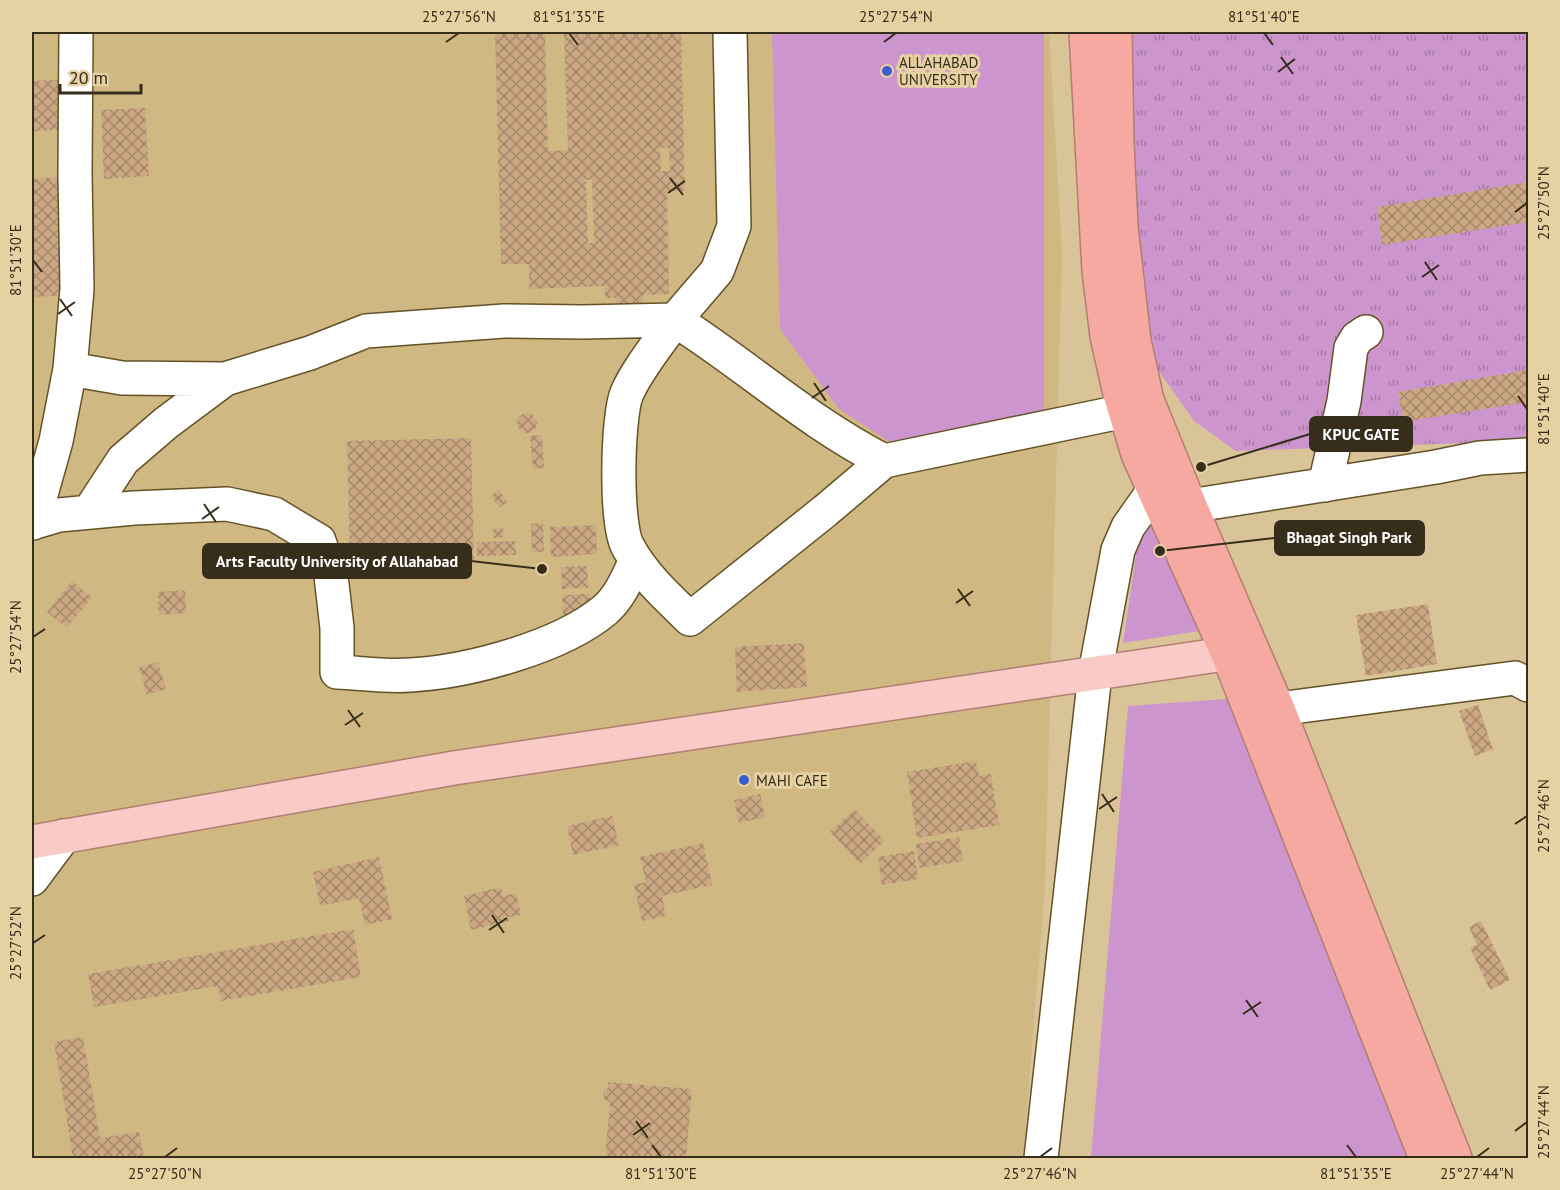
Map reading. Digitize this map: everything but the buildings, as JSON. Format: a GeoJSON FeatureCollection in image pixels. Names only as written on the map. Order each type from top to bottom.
{"type":"FeatureCollection","features":[{"type":"Feature","properties":{"kind":"highway"},"geometry":{"type":"LineString","coordinates":[[1086,32],[1099,270],[1107,336],[1138,454],[1154,490],[1240,652],[1278,709],[1455,1158]]}},
{"type":"Feature","properties":{"kind":"highway"},"geometry":{"type":"LineString","coordinates":[[1115,32],[1121,227],[1134,341],[1147,400],[1190,506],[1240,652],[1426,1158]]}},
{"type":"Feature","properties":{"kind":"main road"},"geometry":{"type":"LineString","coordinates":[[32,842],[454,768],[1240,652]]}},
{"type":"Feature","properties":{"kind":"street"},"geometry":{"type":"LineString","coordinates":[[76,32],[77,290],[70,369],[44,436],[32,523],[59,515],[89,512],[227,504],[274,514],[319,541],[331,576],[337,672],[410,675],[468,666],[546,645],[577,629],[606,609],[625,586],[636,560]]}},
{"type":"Feature","properties":{"kind":"street"},"geometry":{"type":"LineString","coordinates":[[730,32],[734,225],[717,270],[675,320],[627,394],[620,438],[620,516],[626,545],[653,583],[690,620],[884,461],[1125,411]]}},
{"type":"Feature","properties":{"kind":"street"},"geometry":{"type":"LineString","coordinates":[[70,369],[122,378],[225,379],[310,353],[366,331],[504,321],[675,320],[714,345],[849,443],[884,461]]}},
{"type":"Feature","properties":{"kind":"street"},"geometry":{"type":"LineString","coordinates":[[1325,485],[1346,390],[1351,348],[1357,338],[1366,332]]}},
{"type":"Feature","properties":{"kind":"street"},"geometry":{"type":"LineString","coordinates":[[89,512],[123,460],[166,423],[225,379]]}},
{"type":"Feature","properties":{"kind":"street"},"geometry":{"type":"LineString","coordinates":[[1190,506],[1480,458],[1528,455]]}},
{"type":"Feature","properties":{"kind":"street"},"geometry":{"type":"LineString","coordinates":[[1041,1158],[1095,674],[1118,550],[1128,527],[1154,490]]}},
{"type":"Feature","properties":{"kind":"street"},"geometry":{"type":"LineString","coordinates":[[1278,709],[1515,678],[1528,685]]}},
{"type":"Feature","properties":{"kind":"street"},"geometry":{"type":"LineString","coordinates":[[32,879],[64,836]]}},
{"type":"Feature","properties":{"kind":"shaded area"},"geometry":{"type":"Polygon","coordinates":[[[32,32],[1049,32],[1062,253],[1045,886],[1023,1158],[32,1158],[32,32]]]}},
{"type":"Feature","properties":{"kind":"green space"},"geometry":{"type":"Polygon","coordinates":[[[772,32],[1044,32],[1044,436],[890,442],[839,409],[780,329],[772,32]]]}},
{"type":"Feature","properties":{"kind":"green space"},"geometry":{"type":"Polygon","coordinates":[[[1113,32],[1528,32],[1528,441],[1236,451],[1194,421],[1149,357],[1113,32]]]}},
{"type":"Feature","properties":{"kind":"green space"},"geometry":{"type":"Polygon","coordinates":[[[1148,474],[1218,628],[1123,643],[1148,474]]]}},
{"type":"Feature","properties":{"kind":"green space"},"geometry":{"type":"Polygon","coordinates":[[[1227,699],[1415,1158],[1091,1158],[1128,706],[1227,699]]]}},
{"type":"Feature","properties":{"kind":"place","name":"ALLAHABAD UNIVERSITY"},"geometry":{"type":"Point","coordinates":[887,71]}},
{"type":"Feature","properties":{"kind":"place","name":"KPUC GATE"},"geometry":{"type":"Point","coordinates":[1201,467]}},
{"type":"Feature","properties":{"kind":"place","name":"Bhagat Singh Park"},"geometry":{"type":"Point","coordinates":[1160,551]}},
{"type":"Feature","properties":{"kind":"place","name":"Arts Faculty University of Allahabad"},"geometry":{"type":"Point","coordinates":[542,569]}},
{"type":"Feature","properties":{"kind":"place","name":"MAHI CAFE"},"geometry":{"type":"Point","coordinates":[744,780]}}]}
